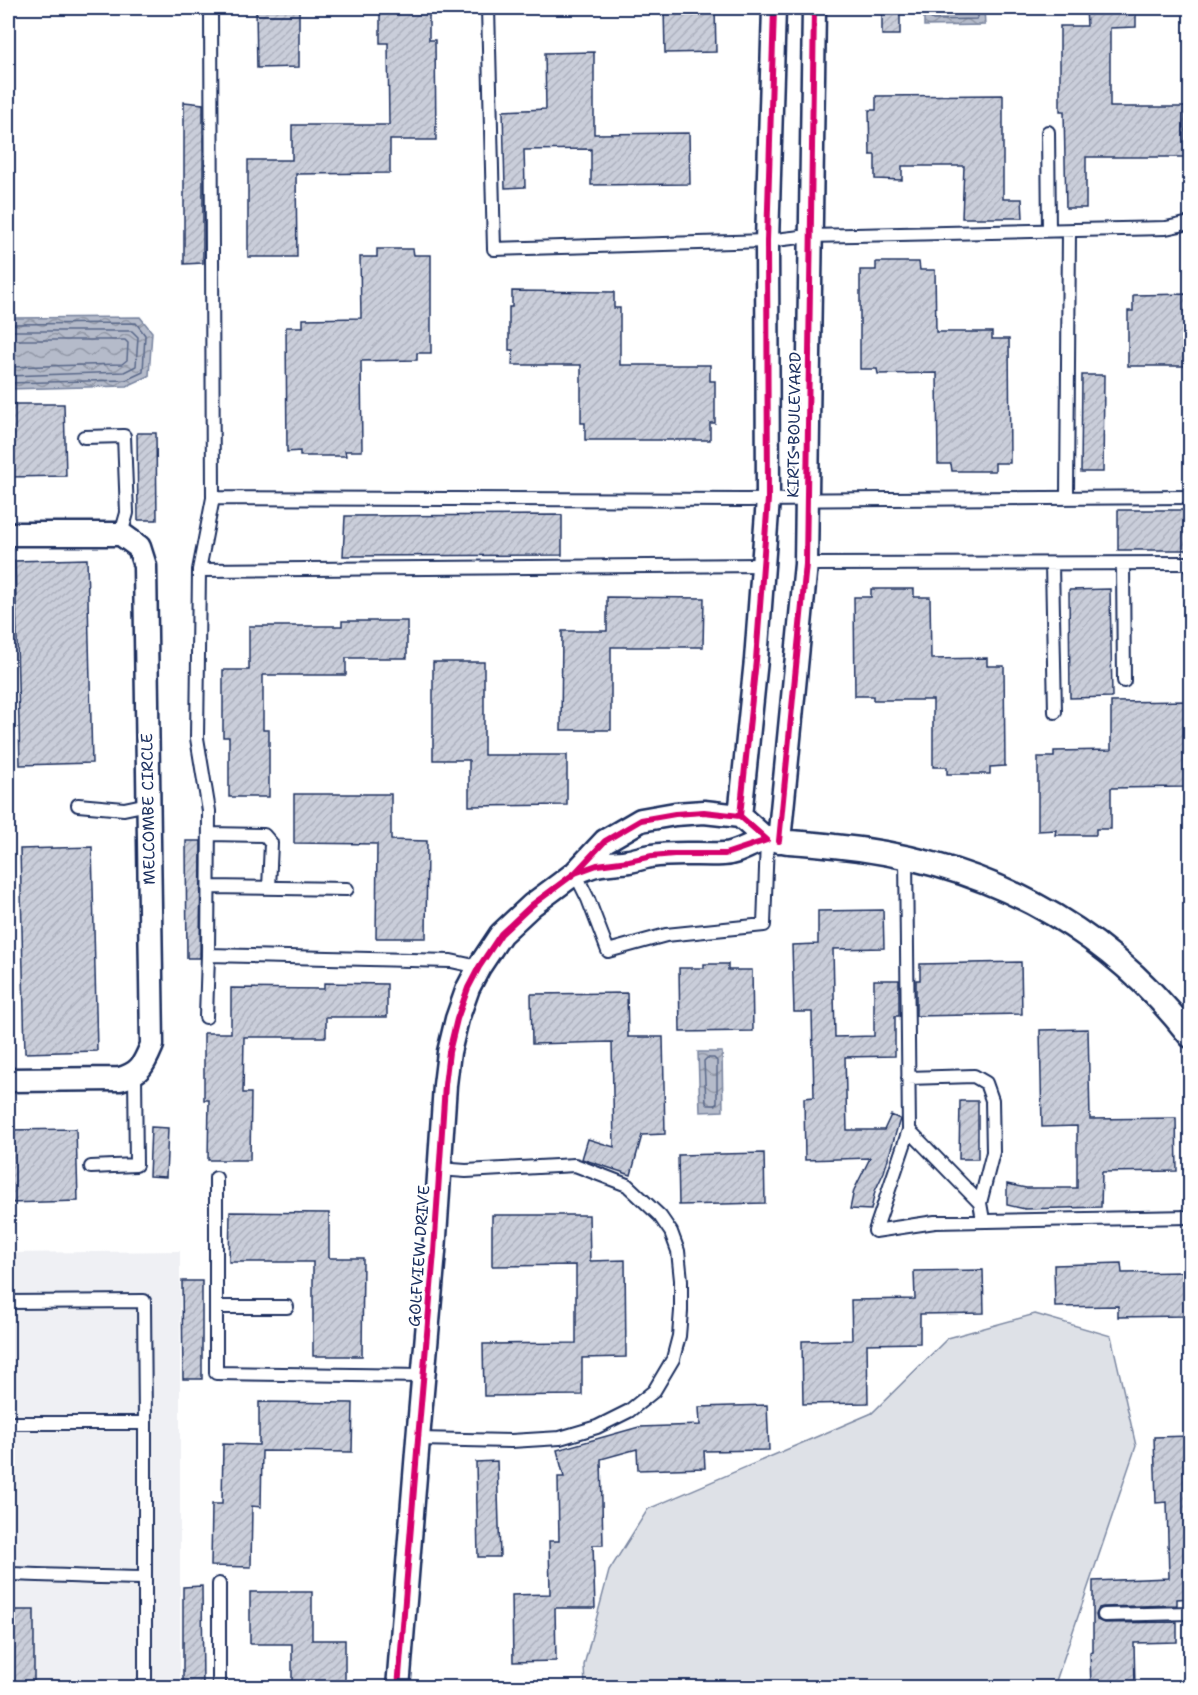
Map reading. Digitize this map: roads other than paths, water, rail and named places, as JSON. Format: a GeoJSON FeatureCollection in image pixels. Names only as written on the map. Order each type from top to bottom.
{"type":"FeatureCollection","features":[{"type":"Feature","properties":{"kind":"street","name":"KIRTS BOULEVARD"},"geometry":{"type":"LineString","coordinates":[[740,816],[764,565],[768,499],[767,241],[774,8]]}},
{"type":"Feature","properties":{"kind":"street","name":"KIRTS BOULEVARD"},"geometry":{"type":"LineString","coordinates":[[773,840],[806,564],[814,8]]}},
{"type":"Feature","properties":{"kind":"street"},"geometry":{"type":"LineString","coordinates":[[8,534],[121,534]]}},
{"type":"Feature","properties":{"kind":"street","name":"MELCOMBE CIRCLE"},"geometry":{"type":"LineString","coordinates":[[121,534],[140,547],[145,566],[152,1045],[146,1060],[135,1075]]}},
{"type":"Feature","properties":{"kind":"street","name":"GOLFVIEW DRIVE"},"geometry":{"type":"LineString","coordinates":[[398,1688],[449,1052],[468,988],[501,934],[532,905],[575,873],[605,841],[641,820],[704,812],[740,816]]}},
{"type":"Feature","properties":{"kind":"street"},"geometry":{"type":"LineString","coordinates":[[740,816],[773,840],[864,849],[906,857],[970,875],[1015,893],[1056,915],[1118,960],[1167,1008],[1191,1036]]}},
{"type":"Feature","properties":{"kind":"street","name":"GOLFVIEW DRIVE"},"geometry":{"type":"LineString","coordinates":[[575,873],[597,865],[652,856],[725,854],[773,840]]}},
{"type":"Feature","properties":{"kind":"street"},"geometry":{"type":"LineString","coordinates":[[8,1080],[106,1080],[135,1075]]}},
{"type":"Feature","properties":{"kind":"lane"},"geometry":{"type":"LineString","coordinates":[[206,1017],[209,811],[197,738],[199,570],[213,498],[211,8]]}},
{"type":"Feature","properties":{"kind":"lane"},"geometry":{"type":"LineString","coordinates":[[488,8],[494,249],[767,241],[809,236],[1166,228],[1191,223]]}},
{"type":"Feature","properties":{"kind":"lane"},"geometry":{"type":"LineString","coordinates":[[1048,132],[1049,231]]}},
{"type":"Feature","properties":{"kind":"lane"},"geometry":{"type":"LineString","coordinates":[[1067,498],[1069,231]]}},
{"type":"Feature","properties":{"kind":"lane"},"geometry":{"type":"LineString","coordinates":[[84,437],[124,436],[127,513],[121,534]]}},
{"type":"Feature","properties":{"kind":"lane"},"geometry":{"type":"LineString","coordinates":[[213,498],[1191,497]]}},
{"type":"Feature","properties":{"kind":"lane"},"geometry":{"type":"LineString","coordinates":[[806,564],[1191,563]]}},
{"type":"Feature","properties":{"kind":"lane"},"geometry":{"type":"LineString","coordinates":[[1052,564],[1054,712]]}},
{"type":"Feature","properties":{"kind":"lane"},"geometry":{"type":"LineString","coordinates":[[1123,564],[1124,681]]}},
{"type":"Feature","properties":{"kind":"lane"},"geometry":{"type":"LineString","coordinates":[[199,570],[764,565]]}},
{"type":"Feature","properties":{"kind":"lane"},"geometry":{"type":"LineString","coordinates":[[78,805],[124,809],[148,804]]}},
{"type":"Feature","properties":{"kind":"lane"},"geometry":{"type":"LineString","coordinates":[[209,834],[264,835],[271,843],[269,888]]}},
{"type":"Feature","properties":{"kind":"lane"},"geometry":{"type":"LineString","coordinates":[[575,873],[588,898],[608,951],[666,935],[765,925],[773,840]]}},
{"type":"Feature","properties":{"kind":"lane"},"geometry":{"type":"LineString","coordinates":[[906,857],[909,1130],[875,1231],[935,1222],[1191,1217]]}},
{"type":"Feature","properties":{"kind":"lane"},"geometry":{"type":"LineString","coordinates":[[209,887],[346,889]]}},
{"type":"Feature","properties":{"kind":"lane"},"geometry":{"type":"LineString","coordinates":[[208,956],[451,961],[479,967]]}},
{"type":"Feature","properties":{"kind":"lane"},"geometry":{"type":"LineString","coordinates":[[91,1167],[136,1165],[135,1075]]}},
{"type":"Feature","properties":{"kind":"lane"},"geometry":{"type":"LineString","coordinates":[[908,1078],[974,1076],[986,1083],[992,1100],[993,1152],[980,1203],[984,1220]]}},
{"type":"Feature","properties":{"kind":"lane"},"geometry":{"type":"LineString","coordinates":[[909,1130],[980,1203]]}},
{"type":"Feature","properties":{"kind":"lane"},"geometry":{"type":"LineString","coordinates":[[418,1439],[511,1441],[560,1438],[597,1427],[629,1411],[654,1391],[673,1359],[679,1336],[681,1311],[678,1251],[670,1232],[660,1216],[627,1185],[575,1165],[466,1171],[439,1169]]}},
{"type":"Feature","properties":{"kind":"lane"},"geometry":{"type":"LineString","coordinates":[[216,1178],[216,1373],[424,1376]]}},
{"type":"Feature","properties":{"kind":"lane"},"geometry":{"type":"LineString","coordinates":[[8,1302],[144,1301],[145,1688]]}},
{"type":"Feature","properties":{"kind":"lane"},"geometry":{"type":"LineString","coordinates":[[216,1307],[287,1307]]}},
{"type":"Feature","properties":{"kind":"lane"},"geometry":{"type":"LineString","coordinates":[[8,1423],[145,1423]]}},
{"type":"Feature","properties":{"kind":"lane"},"geometry":{"type":"LineString","coordinates":[[8,1574],[145,1578]]}},
{"type":"Feature","properties":{"kind":"lane"},"geometry":{"type":"LineString","coordinates":[[219,1584],[219,1688]]}},
{"type":"Feature","properties":{"kind":"lane"},"geometry":{"type":"LineString","coordinates":[[1104,1615],[1191,1613]]}},
{"type":"Feature","properties":{"kind":"water"},"geometry":{"type":"Polygon","coordinates":[[[924,8],[984,8],[985,25],[924,26],[924,8]]]}},
{"type":"Feature","properties":{"kind":"water"},"geometry":{"type":"Polygon","coordinates":[[[140,317],[152,332],[149,376],[127,386],[8,389],[8,318],[140,317]]]}},
{"type":"Feature","properties":{"kind":"water"},"geometry":{"type":"Polygon","coordinates":[[[698,1052],[722,1052],[723,1111],[700,1112],[698,1052]]]}}]}
